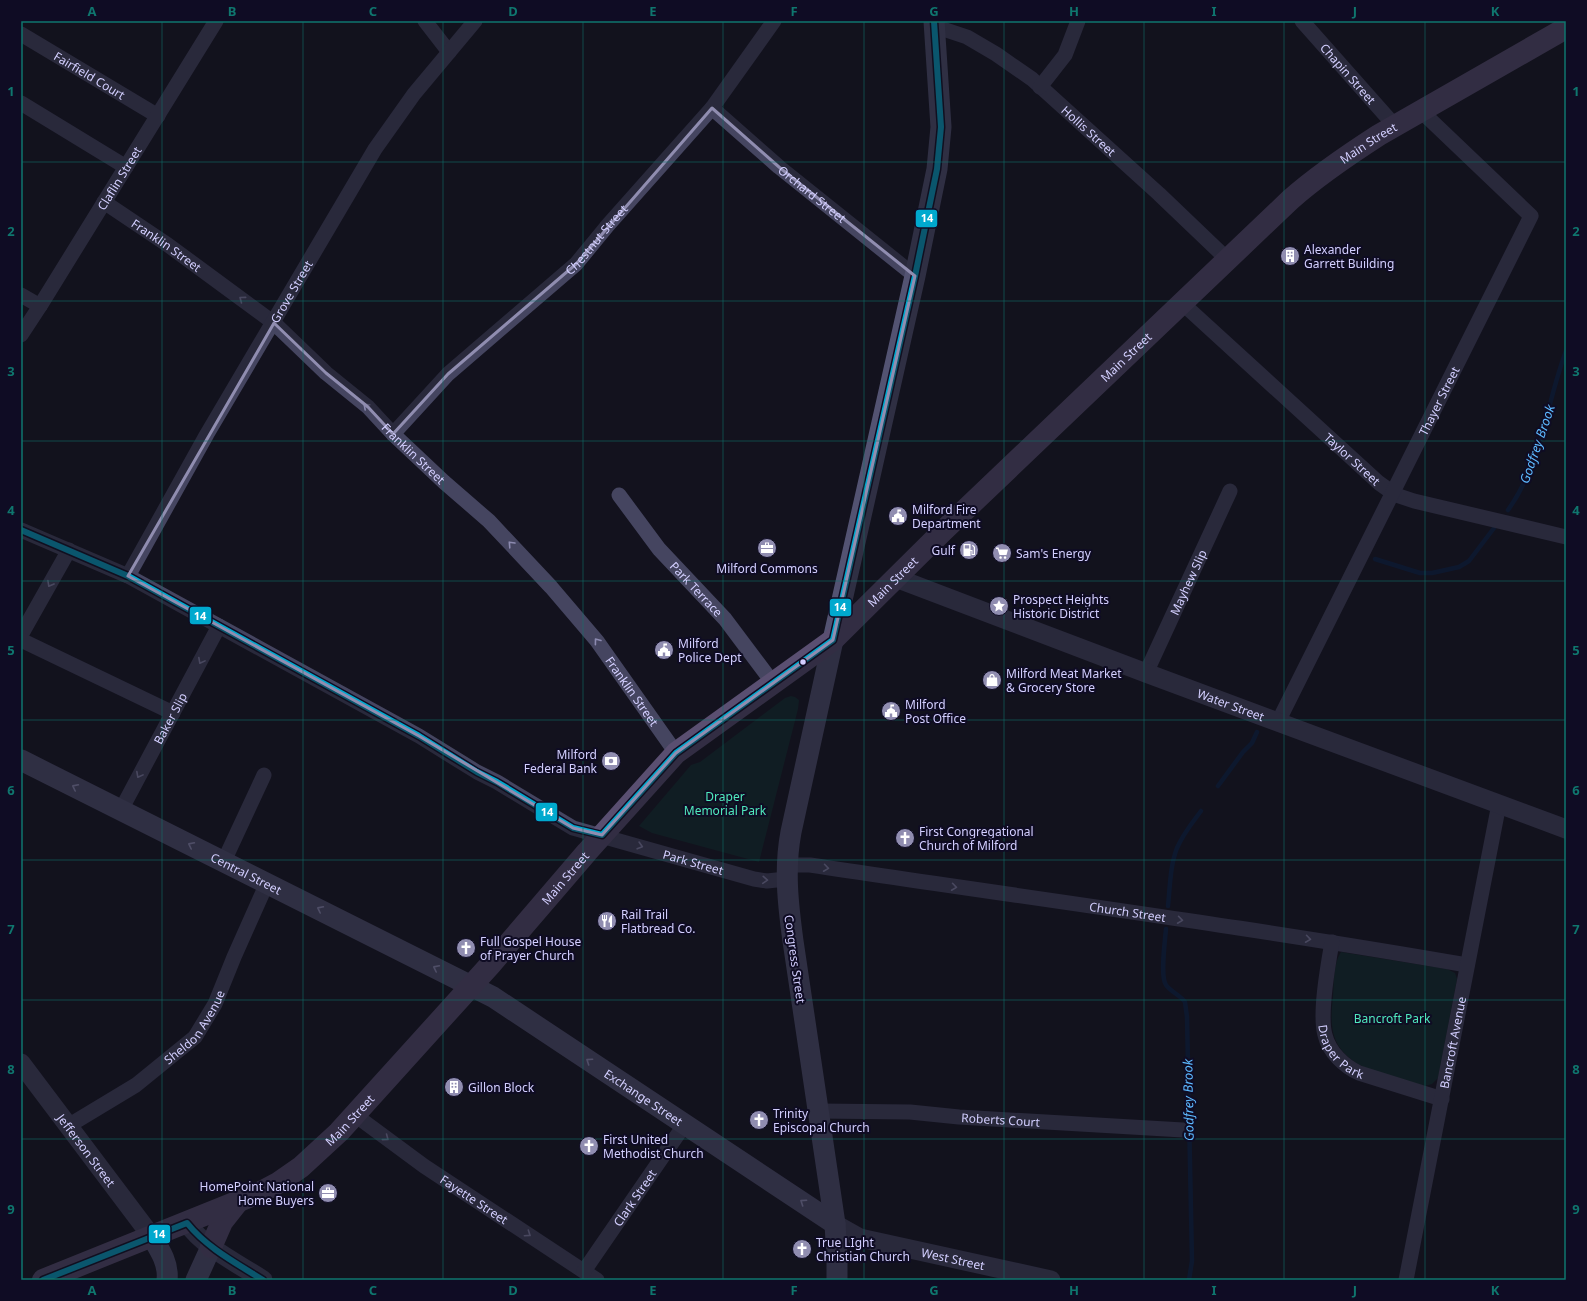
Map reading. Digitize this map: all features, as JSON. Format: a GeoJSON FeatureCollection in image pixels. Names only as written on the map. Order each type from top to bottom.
{"type":"FeatureCollection","features":[{"type":"Feature","properties":{"kind":"main road","name":"Congress Street"},"geometry":{"type":"LineString","coordinates":[[837,1280],[835,1224],[793,941],[787,872],[791,832],[832,640],[915,276],[937,169],[941,127],[934,23]]}},
{"type":"Feature","properties":{"kind":"main road","name":"Main Street"},"geometry":{"type":"LineString","coordinates":[[44,1280],[237,1203],[271,1187],[301,1167],[323,1148],[355,1115],[676,753],[832,640],[1182,303],[1298,193],[1320,175],[1350,153],[1420,111],[1566,28]]}},
{"type":"Feature","properties":{"kind":"main road","name":"Central Street"},"geometry":{"type":"LineString","coordinates":[[21,760],[471,985]]}},
{"type":"Feature","properties":{"kind":"main road","name":"Exchange Street"},"geometry":{"type":"LineString","coordinates":[[471,985],[493,997],[835,1224]]}},
{"type":"Feature","properties":{"kind":"main road"},"geometry":{"type":"LineString","coordinates":[[196,1280],[222,1222],[237,1203]]}},
{"type":"Feature","properties":{"kind":"main road"},"geometry":{"type":"LineString","coordinates":[[152,1237],[163,1257],[169,1276]]}},
{"type":"Feature","properties":{"kind":"street","name":"Claflin Street"},"geometry":{"type":"LineString","coordinates":[[21,335],[216,21]]}},
{"type":"Feature","properties":{"kind":"street"},"geometry":{"type":"LineString","coordinates":[[425,21],[449,52]]}},
{"type":"Feature","properties":{"kind":"street","name":"Grove Street"},"geometry":{"type":"LineString","coordinates":[[128,576],[207,434],[274,323],[343,201],[375,149],[414,94],[476,21]]}},
{"type":"Feature","properties":{"kind":"street","name":"Chestnut Street"},"geometry":{"type":"LineString","coordinates":[[393,434],[448,374],[576,264],[608,225],[712,108],[774,21]]}},
{"type":"Feature","properties":{"kind":"street"},"geometry":{"type":"LineString","coordinates":[[1040,86],[1065,55],[1078,21]]}},
{"type":"Feature","properties":{"kind":"street","name":"Chapin Street"},"geometry":{"type":"LineString","coordinates":[[1302,21],[1395,126]]}},
{"type":"Feature","properties":{"kind":"street","name":"Hollis Street"},"geometry":{"type":"LineString","coordinates":[[934,23],[967,37],[990,50],[1032,79],[1159,194],[1228,260]]}},
{"type":"Feature","properties":{"kind":"street","name":"Fairfield Court"},"geometry":{"type":"LineString","coordinates":[[21,34],[158,116]]}},
{"type":"Feature","properties":{"kind":"street"},"geometry":{"type":"LineString","coordinates":[[21,103],[126,168]]}},
{"type":"Feature","properties":{"kind":"street","name":"Orchard Street"},"geometry":{"type":"LineString","coordinates":[[712,108],[779,167],[915,276]]}},
{"type":"Feature","properties":{"kind":"street","name":"Thayer Street"},"geometry":{"type":"LineString","coordinates":[[1278,722],[1531,216],[1420,111]]}},
{"type":"Feature","properties":{"kind":"street","name":"Franklin Street"},"geometry":{"type":"LineString","coordinates":[[104,202],[168,245],[274,323],[326,373],[368,407],[393,434],[444,482],[489,521],[551,587],[597,641],[676,753]]}},
{"type":"Feature","properties":{"kind":"street"},"geometry":{"type":"LineString","coordinates":[[21,295],[40,306]]}},
{"type":"Feature","properties":{"kind":"street","name":"Taylor Street"},"geometry":{"type":"LineString","coordinates":[[1182,303],[1379,483],[1392,493],[1414,501],[1566,537]]}},
{"type":"Feature","properties":{"kind":"street","name":"Mayhew Slip"},"geometry":{"type":"LineString","coordinates":[[1146,673],[1230,491]]}},
{"type":"Feature","properties":{"kind":"street","name":"Park Terrace"},"geometry":{"type":"LineString","coordinates":[[619,495],[659,549],[725,619],[773,683]]}},
{"type":"Feature","properties":{"kind":"street","name":"Park Street"},"geometry":{"type":"LineString","coordinates":[[21,530],[128,576],[419,736],[573,828],[754,879],[767,881],[787,872]]}},
{"type":"Feature","properties":{"kind":"street"},"geometry":{"type":"LineString","coordinates":[[21,635],[69,550]]}},
{"type":"Feature","properties":{"kind":"street","name":"Water Street"},"geometry":{"type":"LineString","coordinates":[[896,578],[1146,673],[1566,829]]}},
{"type":"Feature","properties":{"kind":"street","name":"Baker Slip"},"geometry":{"type":"LineString","coordinates":[[121,810],[219,626]]}},
{"type":"Feature","properties":{"kind":"street"},"geometry":{"type":"LineString","coordinates":[[21,640],[173,713]]}},
{"type":"Feature","properties":{"kind":"street"},"geometry":{"type":"LineString","coordinates":[[224,861],[264,775]]}},
{"type":"Feature","properties":{"kind":"street","name":"Bancroft Avenue"},"geometry":{"type":"LineString","coordinates":[[1406,1280],[1499,804]]}},
{"type":"Feature","properties":{"kind":"street","name":"Church Street"},"geometry":{"type":"LineString","coordinates":[[787,872],[818,867],[1332,942],[1467,964]]}},
{"type":"Feature","properties":{"kind":"street","name":"Sheldon Avenue"},"geometry":{"type":"LineString","coordinates":[[68,1126],[136,1085],[195,1037],[215,1004],[267,883]]}},
{"type":"Feature","properties":{"kind":"street","name":"Draper Park"},"geometry":{"type":"LineString","coordinates":[[1332,942],[1326,985],[1323,1025],[1325,1036],[1332,1051],[1349,1068],[1359,1073],[1442,1099]]}},
{"type":"Feature","properties":{"kind":"street","name":"Jefferson Street"},"geometry":{"type":"LineString","coordinates":[[21,1063],[152,1237]]}},
{"type":"Feature","properties":{"kind":"street","name":"Roberts Court"},"geometry":{"type":"LineString","coordinates":[[818,1111],[910,1112],[959,1117],[1183,1130]]}},
{"type":"Feature","properties":{"kind":"street","name":"Fayette Street"},"geometry":{"type":"LineString","coordinates":[[355,1115],[424,1166],[597,1280]]}},
{"type":"Feature","properties":{"kind":"street","name":"Clark Street"},"geometry":{"type":"LineString","coordinates":[[584,1271],[685,1124]]}},
{"type":"Feature","properties":{"kind":"street"},"geometry":{"type":"LineString","coordinates":[[187,1223],[200,1238],[211,1247],[264,1280]]}},
{"type":"Feature","properties":{"kind":"street","name":"West Street"},"geometry":{"type":"LineString","coordinates":[[835,1224],[860,1238],[1051,1280]]}},
{"type":"Feature","properties":{"kind":"highlighted area"},"geometry":{"type":"Polygon","coordinates":[[[712,108],[779,167],[915,276],[833,640],[676,753],[602,835],[573,828],[419,736],[128,576],[274,323],[326,373],[368,407],[393,434],[448,374],[576,264],[712,108]]]}},
{"type":"Feature","properties":{"kind":"green space","name":"Draper Memorial Park"},"geometry":{"type":"Polygon","coordinates":[[[791,696],[799,700],[798,709],[759,862],[652,833],[639,826],[691,765],[700,762],[785,698],[791,696]]]}},
{"type":"Feature","properties":{"kind":"green space","name":"Bancroft Park"},"geometry":{"type":"Polygon","coordinates":[[[1341,952],[1447,969],[1455,973],[1457,979],[1438,1078],[1432,1084],[1425,1086],[1367,1069],[1343,1052],[1336,1040],[1332,1025],[1335,968],[1341,952]]]}},
{"type":"Feature","properties":{"kind":"waterway","name":"Godfrey Brook"},"geometry":{"type":"LineString","coordinates":[[1508,510],[1529,473],[1566,351]]}},
{"type":"Feature","properties":{"kind":"waterway","name":"Godfrey Brook"},"geometry":{"type":"LineString","coordinates":[[1375,559],[1420,573],[1432,573],[1459,567],[1469,561],[1494,528]]}},
{"type":"Feature","properties":{"kind":"waterway","name":"Godfrey Brook"},"geometry":{"type":"LineString","coordinates":[[1218,786],[1243,752],[1252,743],[1257,732]]}},
{"type":"Feature","properties":{"kind":"waterway","name":"Godfrey Brook"},"geometry":{"type":"LineString","coordinates":[[1168,906],[1172,869],[1177,848],[1185,833],[1201,811]]}},
{"type":"Feature","properties":{"kind":"waterway","name":"Godfrey Brook"},"geometry":{"type":"LineString","coordinates":[[1166,929],[1163,958],[1164,981],[1166,985],[1185,1002],[1187,1017],[1192,1261],[1189,1280]]}},
{"type":"Feature","properties":{"kind":"transit line","name":"14"},"geometry":{"type":"LineString","coordinates":[[21,530],[128,576],[419,736],[573,828],[602,835],[676,753],[833,640],[915,276],[937,169],[941,127],[934,21]]}},
{"type":"Feature","properties":{"kind":"transit line","name":"14"},"geometry":{"type":"LineString","coordinates":[[43,1280],[187,1223],[213,1248],[263,1280]]}},
{"type":"Feature","properties":{"kind":"place","name":"Alexander Garrett Building"},"geometry":{"type":"Point","coordinates":[1290,256]}},
{"type":"Feature","properties":{"kind":"place","name":"Milford Fire Department"},"geometry":{"type":"Point","coordinates":[898,516]}},
{"type":"Feature","properties":{"kind":"place","name":"Milford Commons"},"geometry":{"type":"Point","coordinates":[767,548]}},
{"type":"Feature","properties":{"kind":"place","name":"Gulf"},"geometry":{"type":"Point","coordinates":[969,550]}},
{"type":"Feature","properties":{"kind":"place","name":"Sam's Energy"},"geometry":{"type":"Point","coordinates":[1002,553]}},
{"type":"Feature","properties":{"kind":"place","name":"Prospect Heights Historic District"},"geometry":{"type":"Point","coordinates":[999,606]}},
{"type":"Feature","properties":{"kind":"place","name":"Milford Police Dept"},"geometry":{"type":"Point","coordinates":[664,650]}},
{"type":"Feature","properties":{"kind":"place","name":"Milford Meat Market & Grocery Store"},"geometry":{"type":"Point","coordinates":[992,680]}},
{"type":"Feature","properties":{"kind":"place","name":"Milford Post Office"},"geometry":{"type":"Point","coordinates":[891,711]}},
{"type":"Feature","properties":{"kind":"place","name":"Milford Federal Bank"},"geometry":{"type":"Point","coordinates":[611,761]}},
{"type":"Feature","properties":{"kind":"place","name":"First Congregational Church of Milford"},"geometry":{"type":"Point","coordinates":[905,838]}},
{"type":"Feature","properties":{"kind":"place","name":"Rail Trail Flatbread Co."},"geometry":{"type":"Point","coordinates":[607,921]}},
{"type":"Feature","properties":{"kind":"place","name":"Full Gospel House of Prayer Church"},"geometry":{"type":"Point","coordinates":[466,948]}},
{"type":"Feature","properties":{"kind":"place","name":"Gillon Block"},"geometry":{"type":"Point","coordinates":[454,1087]}},
{"type":"Feature","properties":{"kind":"place","name":"Trinity Episcopal Church"},"geometry":{"type":"Point","coordinates":[759,1120]}},
{"type":"Feature","properties":{"kind":"place","name":"First United Methodist Church"},"geometry":{"type":"Point","coordinates":[589,1146]}},
{"type":"Feature","properties":{"kind":"place","name":"HomePoint National Home Buyers"},"geometry":{"type":"Point","coordinates":[328,1193]}},
{"type":"Feature","properties":{"kind":"place","name":"True LIght Christian Church"},"geometry":{"type":"Point","coordinates":[802,1249]}}]}
